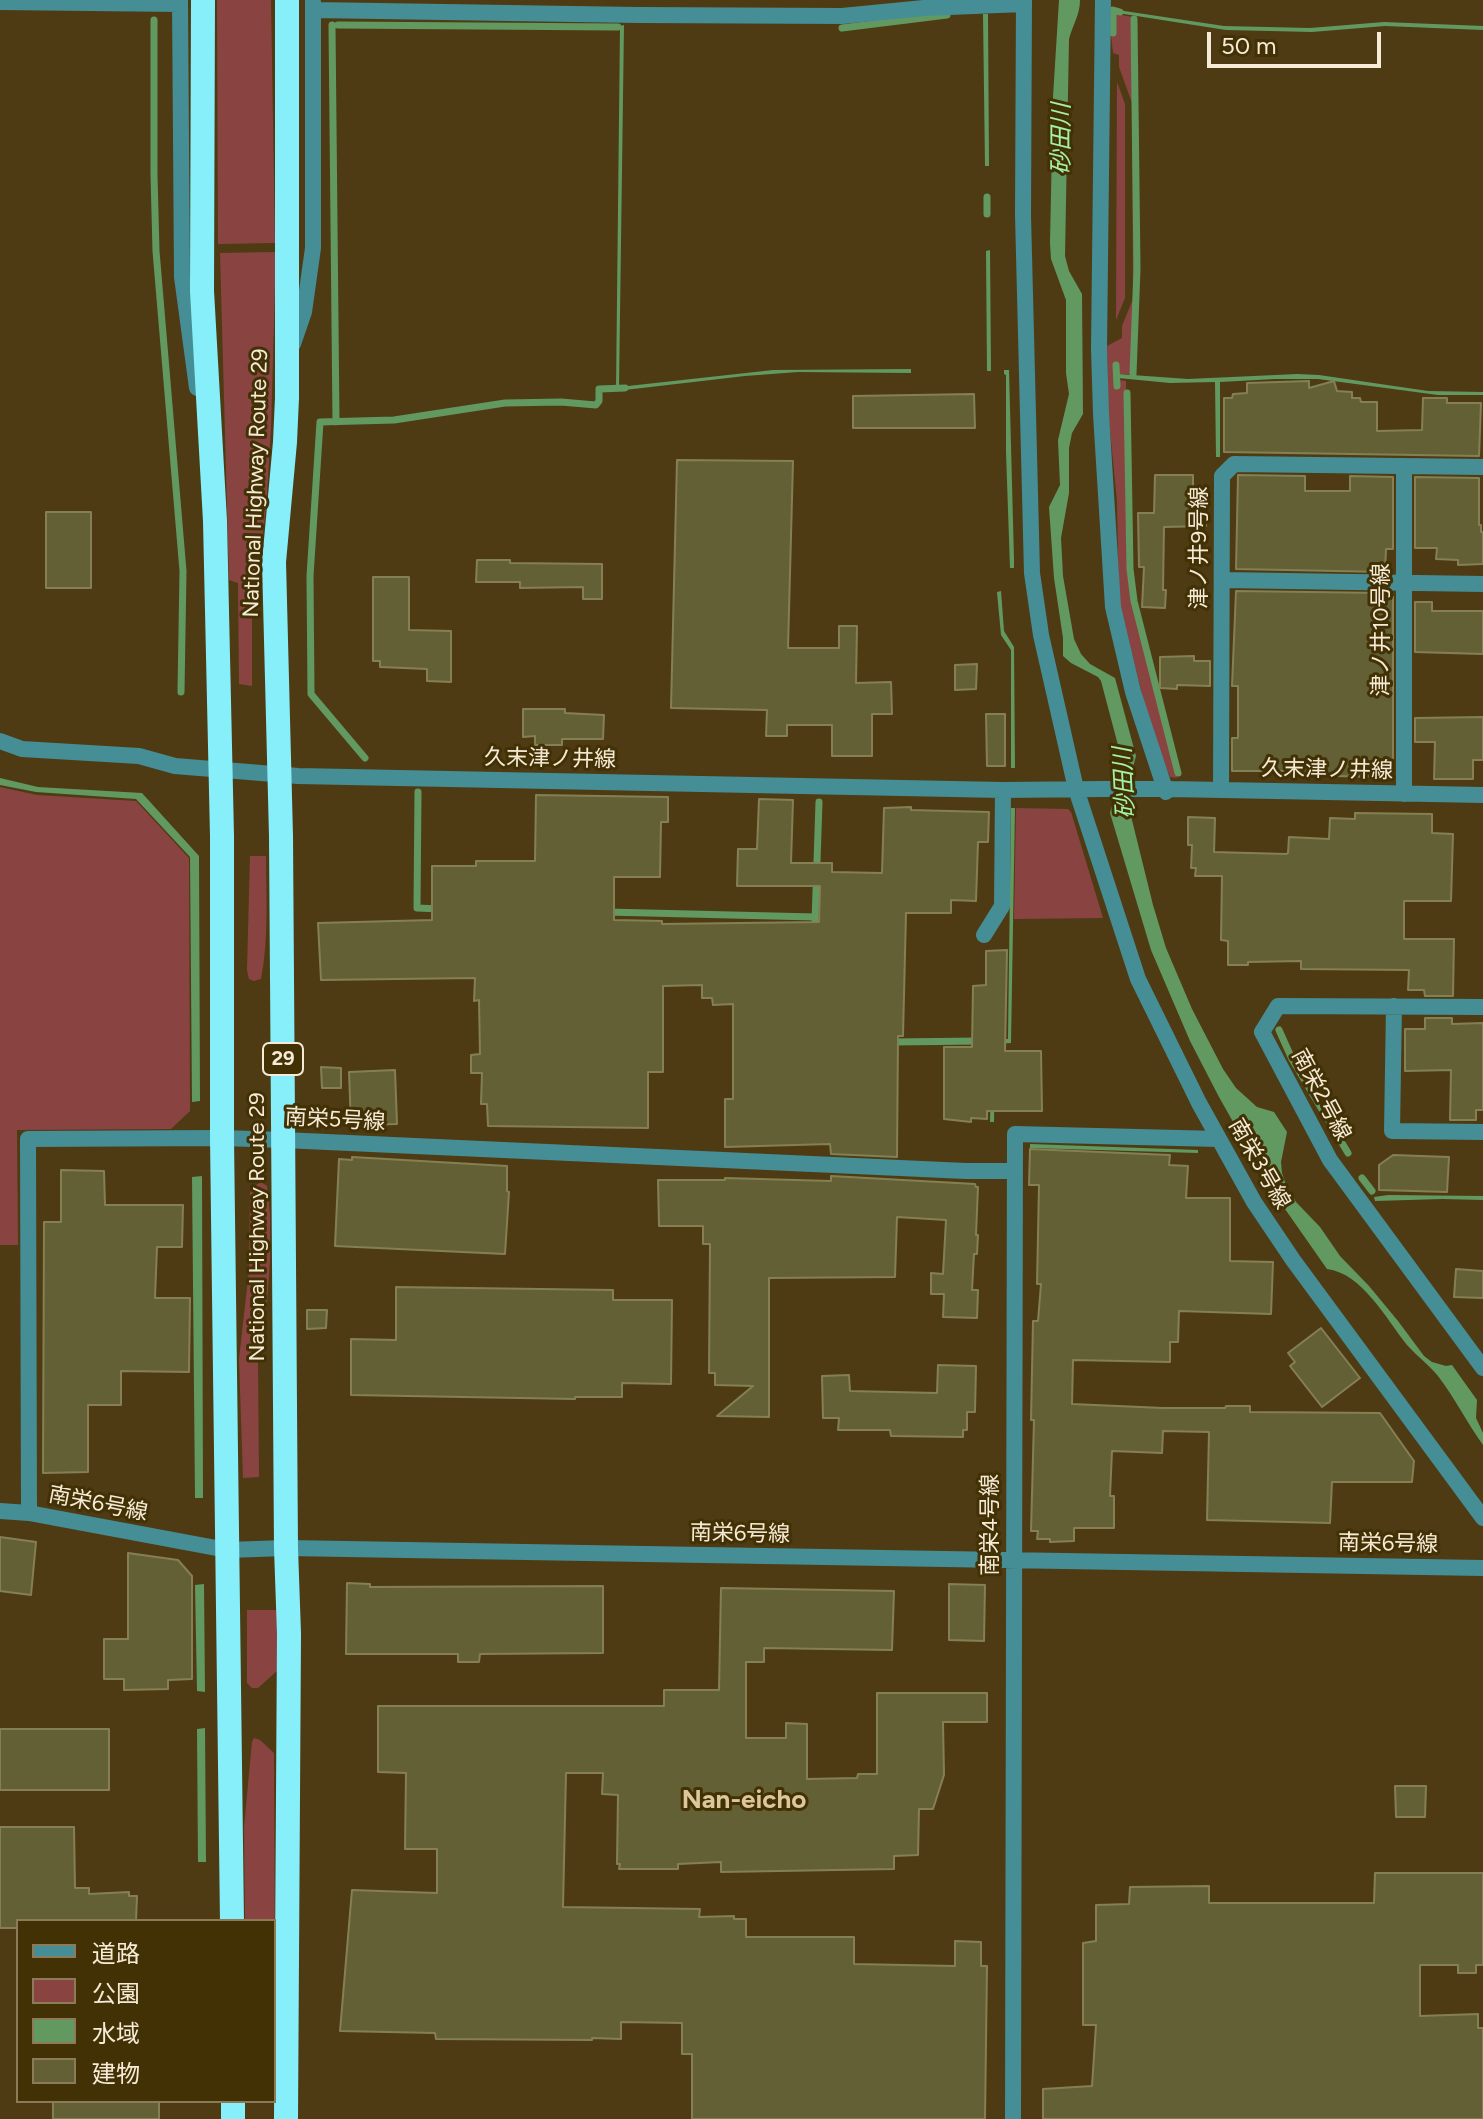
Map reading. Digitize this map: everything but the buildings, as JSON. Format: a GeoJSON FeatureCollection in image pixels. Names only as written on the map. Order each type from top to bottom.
{"type":"FeatureCollection","features":[{"type":"Feature","properties":{"kind":"highway","name":"National Highway Route 29"},"geometry":{"type":"LineString","coordinates":[[286,2119],[289,1634],[280,773],[274,562],[285,442],[287,359],[287,0]]}},
{"type":"Feature","properties":{"kind":"highway","name":"National Highway Route 29"},"geometry":{"type":"LineString","coordinates":[[188,1],[215,521],[232,1919]]}},
{"type":"Feature","properties":{"kind":"street"},"geometry":{"type":"LineString","coordinates":[[1103,0],[1099,349],[1113,607],[1133,692],[1168,791]]}},
{"type":"Feature","properties":{"kind":"street"},"geometry":{"type":"LineString","coordinates":[[0,2],[188,1]]}},
{"type":"Feature","properties":{"kind":"street"},"geometry":{"type":"LineString","coordinates":[[287,359],[304,312],[313,248],[313,5],[638,8],[842,16],[1024,2]]}},
{"type":"Feature","properties":{"kind":"street","name":"南栄3号線"},"geometry":{"type":"LineString","coordinates":[[1024,2],[1023,215],[1032,573],[1041,635],[1076,789],[1138,979],[1254,1202],[1293,1260],[1483,1518]]}},
{"type":"Feature","properties":{"kind":"street","name":"津ノ井9号線"},"geometry":{"type":"LineString","coordinates":[[1221,790],[1222,476],[1234,464],[1483,467]]}},
{"type":"Feature","properties":{"kind":"street","name":"津ノ井10号線"},"geometry":{"type":"LineString","coordinates":[[1404,467],[1404,794]]}},
{"type":"Feature","properties":{"kind":"street"},"geometry":{"type":"LineString","coordinates":[[1222,580],[1483,584]]}},
{"type":"Feature","properties":{"kind":"street","name":"久末津ノ井線"},"geometry":{"type":"LineString","coordinates":[[0,741],[22,749],[139,756],[175,766],[298,776],[1003,790],[1483,795]]}},
{"type":"Feature","properties":{"kind":"street"},"geometry":{"type":"LineString","coordinates":[[984,935],[1002,906],[1003,790]]}},
{"type":"Feature","properties":{"kind":"street","name":"南栄2号線"},"geometry":{"type":"LineString","coordinates":[[1483,1007],[1278,1006],[1262,1032],[1330,1160],[1483,1368]]}},
{"type":"Feature","properties":{"kind":"street"},"geometry":{"type":"LineString","coordinates":[[1394,1006],[1392,1131],[1483,1132]]}},
{"type":"Feature","properties":{"kind":"street","name":"南栄4号線"},"geometry":{"type":"LineString","coordinates":[[1013,2119],[1015,1134],[1219,1139]]}},
{"type":"Feature","properties":{"kind":"street","name":"南栄5号線"},"geometry":{"type":"LineString","coordinates":[[29,1513],[28,1139],[222,1138],[1015,1171]]}},
{"type":"Feature","properties":{"kind":"street","name":"南栄6号線"},"geometry":{"type":"LineString","coordinates":[[0,1511],[29,1513],[227,1550],[286,1548],[1483,1568]]}},
{"type":"Feature","properties":{"kind":"green space"},"geometry":{"type":"Polygon","coordinates":[[[217,0],[271,0],[275,243],[218,244],[217,0]]]}},
{"type":"Feature","properties":{"kind":"green space"},"geometry":{"type":"Polygon","coordinates":[[[1110,13],[1133,17],[1136,196],[1132,374],[1118,374],[1118,380],[1126,381],[1132,603],[1177,778],[1170,777],[1149,723],[1119,601],[1117,501],[1108,411],[1107,346],[1122,338],[1122,326],[1133,299],[1132,103],[1119,67],[1119,55],[1113,53],[1107,27],[1110,13]]]}},
{"type":"Feature","properties":{"kind":"green space"},"geometry":{"type":"Polygon","coordinates":[[[1117,82],[1125,104],[1125,298],[1116,320],[1117,82]]]}},
{"type":"Feature","properties":{"kind":"green space"},"geometry":{"type":"Polygon","coordinates":[[[276,252],[266,509],[252,592],[252,686],[239,684],[238,583],[229,580],[220,253],[276,252]]]}},
{"type":"Feature","properties":{"kind":"green space"},"geometry":{"type":"Polygon","coordinates":[[[0,787],[37,795],[136,801],[189,858],[190,1111],[171,1129],[17,1130],[18,1245],[0,1245],[0,787]]]}},
{"type":"Feature","properties":{"kind":"green space"},"geometry":{"type":"Polygon","coordinates":[[[1016,808],[1068,809],[1071,812],[1103,918],[1014,919],[1016,808]]]}},
{"type":"Feature","properties":{"kind":"green space"},"geometry":{"type":"Polygon","coordinates":[[[250,856],[266,856],[265,949],[261,979],[254,981],[249,979],[247,970],[250,856]]]}},
{"type":"Feature","properties":{"kind":"green space"},"geometry":{"type":"Polygon","coordinates":[[[261,1182],[267,1186],[270,1260],[258,1363],[259,1477],[243,1478],[239,1359],[249,1270],[250,1192],[261,1182]]]}},
{"type":"Feature","properties":{"kind":"green space"},"geometry":{"type":"Polygon","coordinates":[[[247,1610],[277,1610],[277,1671],[258,1688],[252,1688],[247,1683],[247,1610]]]}},
{"type":"Feature","properties":{"kind":"green space"},"geometry":{"type":"Polygon","coordinates":[[[254,1738],[260,1740],[274,1753],[275,1919],[245,1919],[244,1827],[254,1738]]]}},
{"type":"Feature","properties":{"kind":"water","name":"砂田川"},"geometry":{"type":"Polygon","coordinates":[[[1059,0],[1080,0],[1069,39],[1065,256],[1069,271],[1082,294],[1083,414],[1072,433],[1069,448],[1069,493],[1061,538],[1063,576],[1074,639],[1090,664],[1115,678],[1136,756],[1131,774],[1130,812],[1166,948],[1192,1009],[1236,1088],[1257,1107],[1274,1112],[1287,1132],[1282,1173],[1296,1202],[1320,1227],[1340,1256],[1369,1286],[1424,1356],[1432,1362],[1452,1365],[1477,1400],[1476,1418],[1483,1433],[1483,1445],[1438,1376],[1407,1345],[1373,1299],[1351,1279],[1327,1269],[1271,1189],[1219,1097],[1190,1041],[1151,950],[1110,813],[1120,773],[1119,749],[1101,681],[1063,656],[1049,507],[1060,485],[1058,440],[1069,394],[1066,300],[1051,259],[1050,243],[1053,97],[1059,0]]]}},
{"type":"Feature","properties":{"kind":"water"},"geometry":{"type":"Polygon","coordinates":[[[1111,9],[1224,26],[1310,28],[1384,22],[1483,26],[1483,30],[1385,26],[1312,32],[1226,30],[1111,12],[1111,9]]]}},
{"type":"Feature","properties":{"kind":"water"},"geometry":{"type":"Polygon","coordinates":[[[983,14],[988,14],[989,166],[985,166],[983,14]]]}},
{"type":"Feature","properties":{"kind":"water"},"geometry":{"type":"Polygon","coordinates":[[[624,25],[619,387],[773,370],[911,369],[911,373],[798,372],[616,391],[620,26],[624,25]]]}},
{"type":"Feature","properties":{"kind":"water"},"geometry":{"type":"Polygon","coordinates":[[[990,250],[991,371],[987,371],[986,251],[990,250]]]}},
{"type":"Feature","properties":{"kind":"water"},"geometry":{"type":"Polygon","coordinates":[[[1004,370],[1009,370],[1014,568],[1010,568],[1004,370]]]}},
{"type":"Feature","properties":{"kind":"water"},"geometry":{"type":"Polygon","coordinates":[[[1118,374],[1188,379],[1319,375],[1428,391],[1483,392],[1483,395],[1438,395],[1318,379],[1220,382],[1220,457],[1216,457],[1215,382],[1170,383],[1118,378],[1118,374]]]}},
{"type":"Feature","properties":{"kind":"water"},"geometry":{"type":"Polygon","coordinates":[[[1001,591],[1004,631],[1014,647],[1015,768],[1011,768],[1011,650],[1001,635],[997,592],[1001,591]]]}},
{"type":"Feature","properties":{"kind":"water"},"geometry":{"type":"Polygon","coordinates":[[[0,778],[38,787],[142,793],[199,856],[200,1101],[192,1102],[190,857],[136,799],[36,792],[0,785],[0,778]]]}},
{"type":"Feature","properties":{"kind":"water"},"geometry":{"type":"Polygon","coordinates":[[[1011,808],[1015,808],[1011,1043],[995,1044],[994,1122],[990,1122],[992,1039],[1008,1039],[1011,808]]]}},
{"type":"Feature","properties":{"kind":"water"},"geometry":{"type":"Polygon","coordinates":[[[1030,1144],[1198,1150],[1198,1153],[1030,1148],[1030,1144]]]}},
{"type":"Feature","properties":{"kind":"water"},"geometry":{"type":"Polygon","coordinates":[[[202,1176],[203,1498],[195,1498],[192,1177],[202,1176]]]}},
{"type":"Feature","properties":{"kind":"water"},"geometry":{"type":"Polygon","coordinates":[[[1483,1196],[1483,1200],[1375,1201],[1374,1197],[1483,1196]]]}},
{"type":"Feature","properties":{"kind":"water"},"geometry":{"type":"Polygon","coordinates":[[[204,1584],[205,1692],[197,1691],[195,1585],[204,1584]]]}},
{"type":"Feature","properties":{"kind":"water"},"geometry":{"type":"Polygon","coordinates":[[[205,1728],[206,1862],[198,1862],[197,1729],[205,1728]]]}},
{"type":"Feature","properties":{"kind":"waterway"},"geometry":{"type":"LineString","coordinates":[[1113,33],[1113,10],[1120,12]]}},
{"type":"Feature","properties":{"kind":"waterway"},"geometry":{"type":"LineString","coordinates":[[842,28],[947,15]]}},
{"type":"Feature","properties":{"kind":"waterway"},"geometry":{"type":"LineString","coordinates":[[1133,374],[1137,269],[1134,19]]}},
{"type":"Feature","properties":{"kind":"waterway"},"geometry":{"type":"LineString","coordinates":[[154,20],[156,251],[183,571],[181,692]]}},
{"type":"Feature","properties":{"kind":"waterway"},"geometry":{"type":"LineString","coordinates":[[332,25],[336,422]]}},
{"type":"Feature","properties":{"kind":"waterway"},"geometry":{"type":"LineString","coordinates":[[338,25],[618,27]]}},
{"type":"Feature","properties":{"kind":"waterway"},"geometry":{"type":"LineString","coordinates":[[987,197],[987,214]]}},
{"type":"Feature","properties":{"kind":"waterway"},"geometry":{"type":"LineString","coordinates":[[1116,365],[1117,386]]}},
{"type":"Feature","properties":{"kind":"waterway"},"geometry":{"type":"LineString","coordinates":[[365,758],[311,694],[310,576],[320,422],[394,420],[505,403],[596,405],[599,389],[625,388]]}},
{"type":"Feature","properties":{"kind":"waterway"},"geometry":{"type":"LineString","coordinates":[[1127,393],[1130,569],[1134,601],[1178,773]]}},
{"type":"Feature","properties":{"kind":"waterway"},"geometry":{"type":"LineString","coordinates":[[418,792],[417,908],[441,909]]}},
{"type":"Feature","properties":{"kind":"waterway"},"geometry":{"type":"LineString","coordinates":[[815,921],[819,802]]}},
{"type":"Feature","properties":{"kind":"waterway"},"geometry":{"type":"LineString","coordinates":[[606,912],[815,917]]}},
{"type":"Feature","properties":{"kind":"waterway"},"geometry":{"type":"LineString","coordinates":[[1279,1030],[1292,1059],[1348,1153]]}},
{"type":"Feature","properties":{"kind":"waterway"},"geometry":{"type":"LineString","coordinates":[[892,1042],[980,1041]]}},
{"type":"Feature","properties":{"kind":"waterway"},"geometry":{"type":"LineString","coordinates":[[1362,1178],[1372,1191]]}},
{"type":"Feature","properties":{"kind":"district","name":"Nan-eicho"},"geometry":{"type":"Point","coordinates":[744,1800]}}]}
